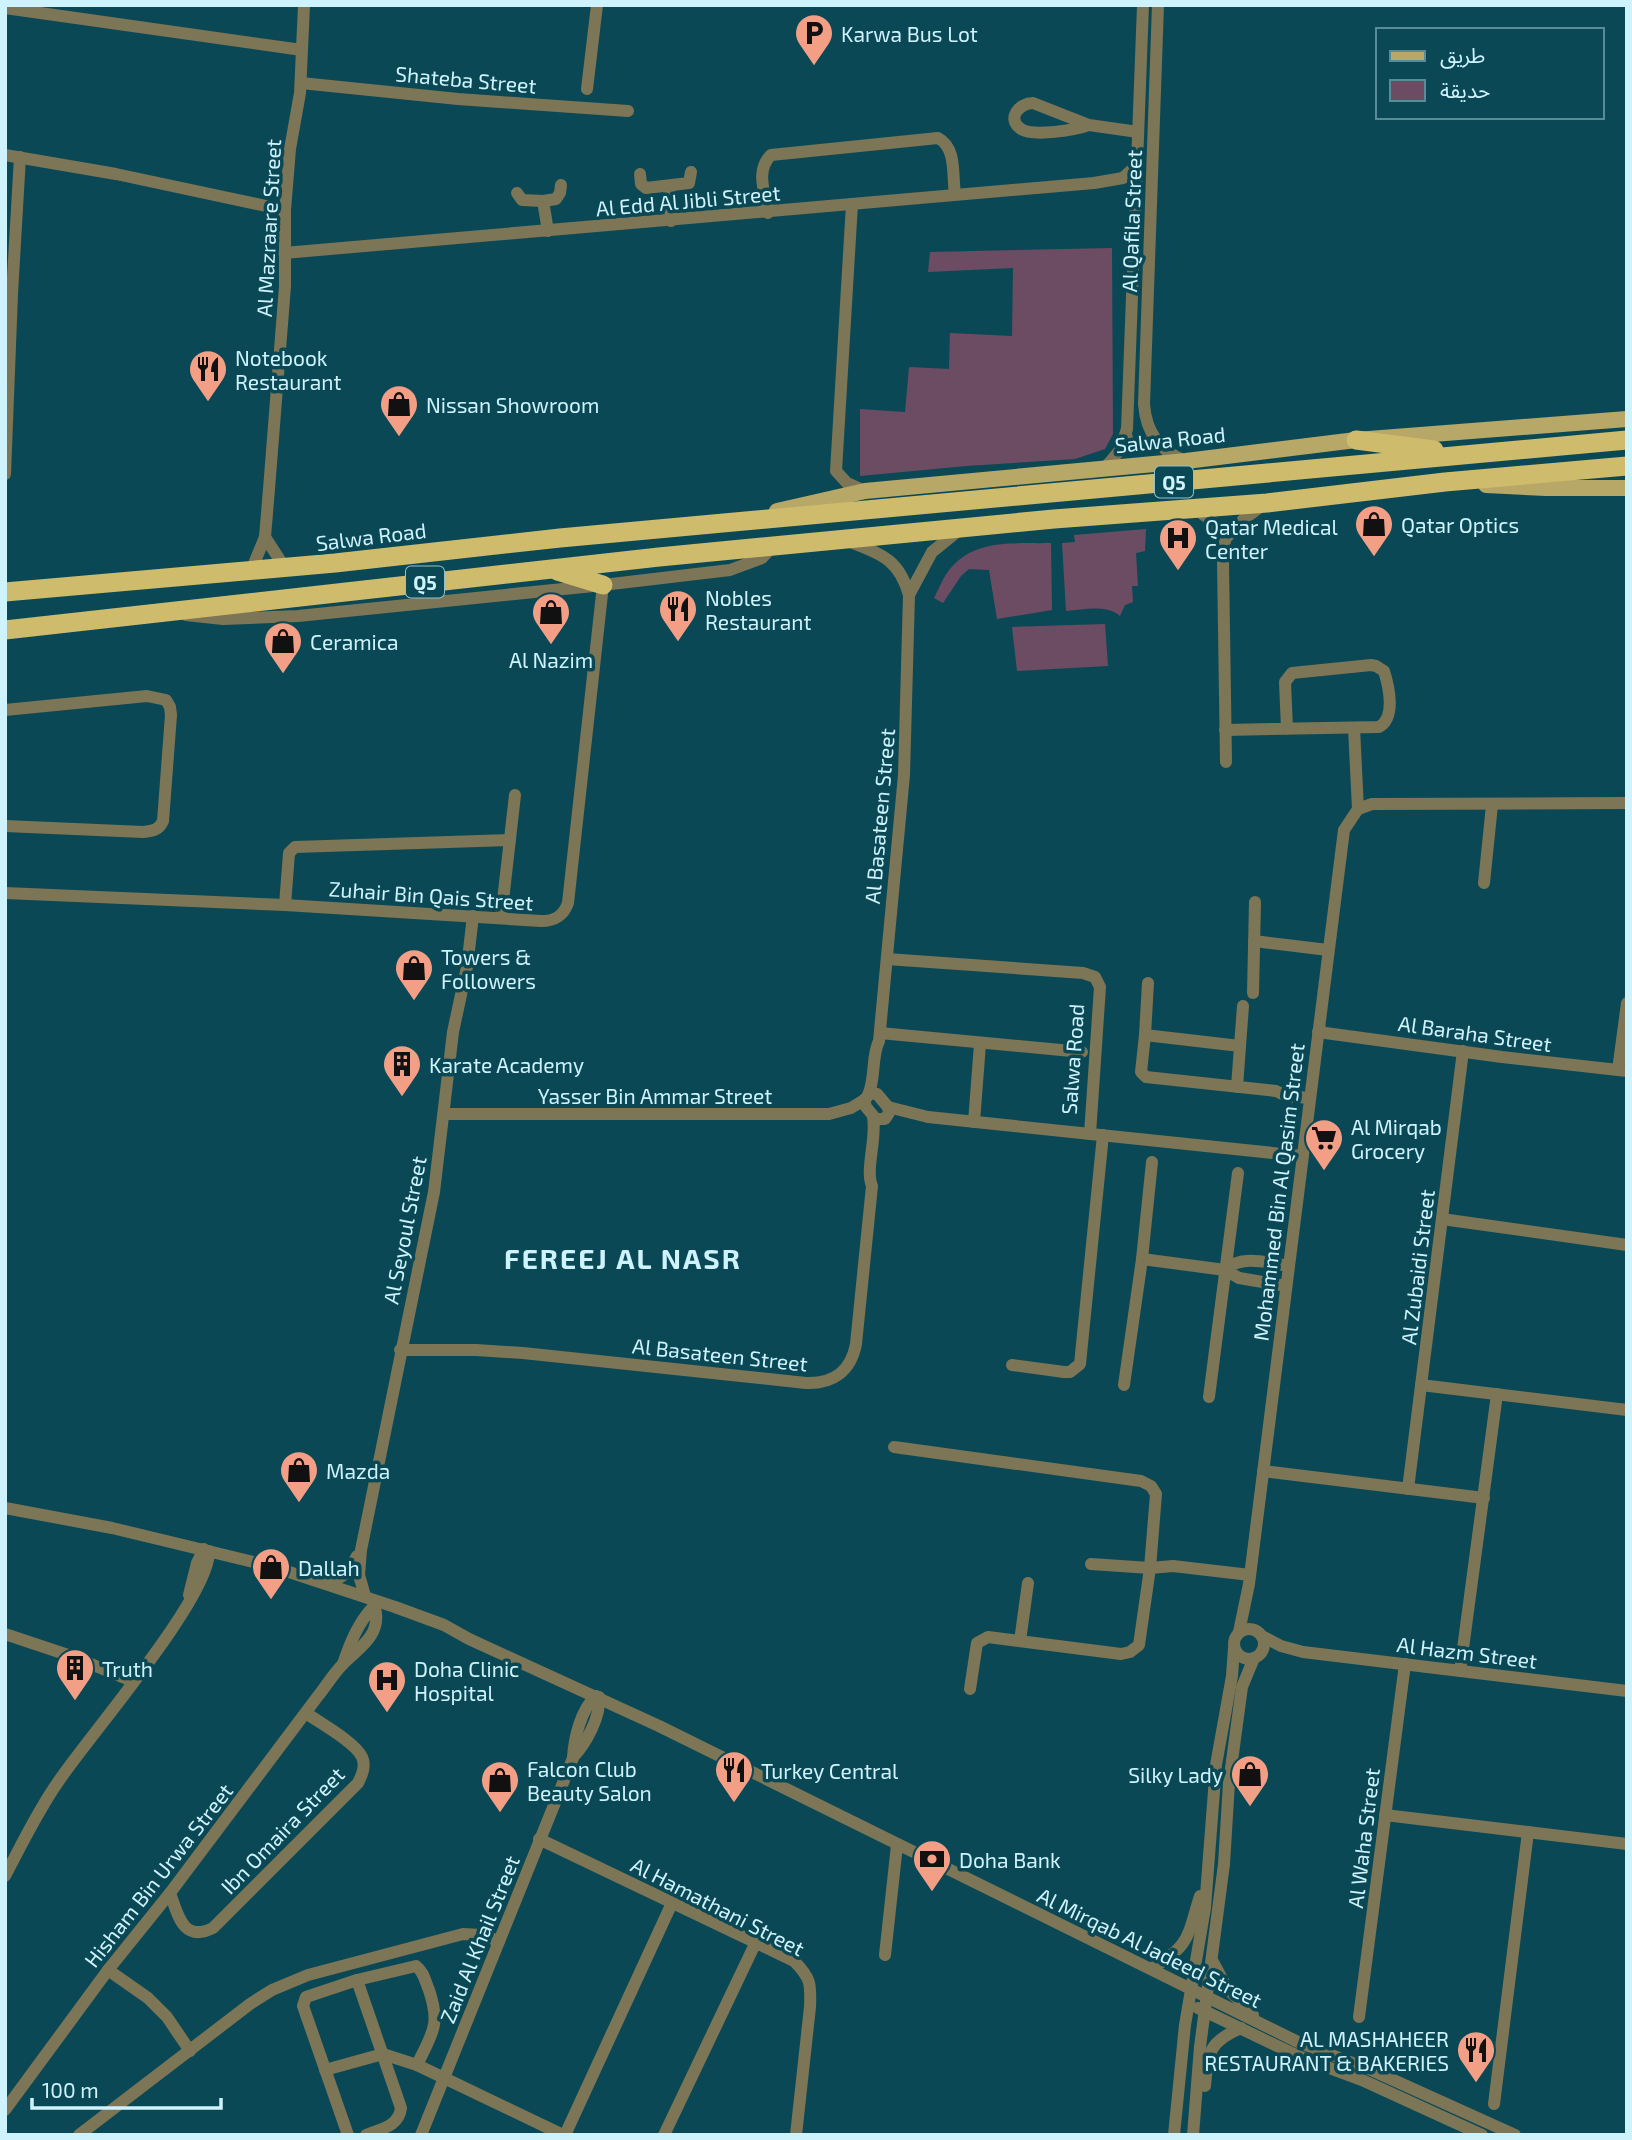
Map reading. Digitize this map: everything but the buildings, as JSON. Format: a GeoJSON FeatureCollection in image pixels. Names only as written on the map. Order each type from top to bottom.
{"type":"FeatureCollection","features":[{"type":"Feature","properties":{"kind":"highway"},"geometry":{"type":"LineString","coordinates":[[1356,440],[1470,454]]}},
{"type":"Feature","properties":{"kind":"highway","name":"Salwa Road"},"geometry":{"type":"LineString","coordinates":[[5,592],[285,568],[493,544],[1627,440]]}},
{"type":"Feature","properties":{"kind":"highway","name":"Q5"},"geometry":{"type":"LineString","coordinates":[[5,629],[549,568],[1191,507],[1267,503],[1445,482],[1627,466]]}},
{"type":"Feature","properties":{"kind":"highway"},"geometry":{"type":"LineString","coordinates":[[549,568],[603,585]]}},
{"type":"Feature","properties":{"kind":"main road","name":"Salwa Road"},"geometry":{"type":"LineString","coordinates":[[721,523],[865,491],[1186,461],[1356,440],[1627,419]]}},
{"type":"Feature","properties":{"kind":"main road"},"geometry":{"type":"LineString","coordinates":[[1445,482],[1546,488],[1627,488]]}},
{"type":"Feature","properties":{"kind":"street","name":"Al Mazraare Street"},"geometry":{"type":"LineString","coordinates":[[251,571],[265,537],[285,286],[285,211],[290,149],[301,83],[304,5]]}},
{"type":"Feature","properties":{"kind":"street"},"geometry":{"type":"LineString","coordinates":[[587,89],[597,5]]}},
{"type":"Feature","properties":{"kind":"street","name":"Al Qafila Street"},"geometry":{"type":"LineString","coordinates":[[1104,469],[1116,456],[1126,435],[1143,5]]}},
{"type":"Feature","properties":{"kind":"street","name":"Al Qafila Street"},"geometry":{"type":"LineString","coordinates":[[1153,437],[1145,416],[1144,404],[1158,5]]}},
{"type":"Feature","properties":{"kind":"street"},"geometry":{"type":"LineString","coordinates":[[5,8],[302,50]]}},
{"type":"Feature","properties":{"kind":"street","name":"Shateba Street"},"geometry":{"type":"LineString","coordinates":[[301,83],[457,99],[628,111]]}},
{"type":"Feature","properties":{"kind":"street"},"geometry":{"type":"LineString","coordinates":[[1089,125],[1049,132],[1027,131],[1015,122],[1014,114],[1018,107],[1033,103],[1089,125],[1138,132]]}},
{"type":"Feature","properties":{"kind":"street"},"geometry":{"type":"LineString","coordinates":[[768,213],[761,172],[763,163],[771,155],[939,138],[948,143],[951,150],[955,194]]}},
{"type":"Feature","properties":{"kind":"street"},"geometry":{"type":"LineString","coordinates":[[5,155],[285,211]]}},
{"type":"Feature","properties":{"kind":"street"},"geometry":{"type":"LineString","coordinates":[[5,474],[8,294],[20,156]]}},
{"type":"Feature","properties":{"kind":"street","name":"Al Edd Al Jibli Street"},"geometry":{"type":"LineString","coordinates":[[284,253],[1094,183],[1123,178],[1136,166]]}},
{"type":"Feature","properties":{"kind":"street"},"geometry":{"type":"LineString","coordinates":[[640,174],[641,184],[646,188],[689,183],[692,181],[691,172]]}},
{"type":"Feature","properties":{"kind":"street","name":"Al Edd Al Jibli Street"},"geometry":{"type":"LineString","coordinates":[[1094,183],[1121,185],[1135,195]]}},
{"type":"Feature","properties":{"kind":"street"},"geometry":{"type":"LineString","coordinates":[[517,193],[522,200],[556,199],[561,185]]}},
{"type":"Feature","properties":{"kind":"street"},"geometry":{"type":"LineString","coordinates":[[669,186],[671,221]]}},
{"type":"Feature","properties":{"kind":"street"},"geometry":{"type":"LineString","coordinates":[[542,201],[548,231]]}},
{"type":"Feature","properties":{"kind":"street"},"geometry":{"type":"LineString","coordinates":[[852,204],[836,471],[847,483],[865,491]]}},
{"type":"Feature","properties":{"kind":"street"},"geometry":{"type":"LineString","coordinates":[[1126,435],[1129,444],[1138,448],[1148,445],[1153,437],[1168,453],[1186,461]]}},
{"type":"Feature","properties":{"kind":"street"},"geometry":{"type":"LineString","coordinates":[[1226,762],[1223,563],[1225,539],[1244,519],[1267,503]]}},
{"type":"Feature","properties":{"kind":"street"},"geometry":{"type":"LineString","coordinates":[[1191,507],[1213,522],[1225,539]]}},
{"type":"Feature","properties":{"kind":"street","name":"Al Basateen Street"},"geometry":{"type":"LineString","coordinates":[[909,595],[932,552],[962,528]]}},
{"type":"Feature","properties":{"kind":"street"},"geometry":{"type":"LineString","coordinates":[[265,537],[285,568]]}},
{"type":"Feature","properties":{"kind":"street","name":"Al Basateen Street"},"geometry":{"type":"LineString","coordinates":[[846,540],[889,560],[901,571],[909,595],[904,775],[879,1037],[872,1086],[866,1098]]}},
{"type":"Feature","properties":{"kind":"street"},"geometry":{"type":"LineString","coordinates":[[169,610],[194,617],[253,619],[603,585],[730,570],[762,558],[772,547]]}},
{"type":"Feature","properties":{"kind":"street","name":"Salwa Road"},"geometry":{"type":"LineString","coordinates":[[5,582],[27,590]]}},
{"type":"Feature","properties":{"kind":"street","name":"Zuhair Bin Qais Street"},"geometry":{"type":"LineString","coordinates":[[5,893],[552,920],[566,911],[603,585]]}},
{"type":"Feature","properties":{"kind":"street"},"geometry":{"type":"LineString","coordinates":[[1225,730],[1354,728],[1379,727],[1385,724],[1389,717],[1384,671],[1376,666],[1298,670],[1292,673],[1285,682],[1287,729]]}},
{"type":"Feature","properties":{"kind":"street"},"geometry":{"type":"LineString","coordinates":[[5,710],[147,696],[166,700],[171,715],[163,821],[160,828],[143,832],[5,826]]}},
{"type":"Feature","properties":{"kind":"street"},"geometry":{"type":"LineString","coordinates":[[1354,728],[1358,809],[1385,803],[1627,803]]}},
{"type":"Feature","properties":{"kind":"street"},"geometry":{"type":"LineString","coordinates":[[501,918],[515,795]]}},
{"type":"Feature","properties":{"kind":"street"},"geometry":{"type":"LineString","coordinates":[[1484,883],[1492,805]]}},
{"type":"Feature","properties":{"kind":"street","name":"Mohammed Bin Al Qasim Street"},"geometry":{"type":"LineString","coordinates":[[1239,1632],[1250,1581],[1344,830],[1358,809]]}},
{"type":"Feature","properties":{"kind":"street"},"geometry":{"type":"LineString","coordinates":[[285,905],[289,853],[295,847],[510,840]]}},
{"type":"Feature","properties":{"kind":"street"},"geometry":{"type":"LineString","coordinates":[[1253,993],[1255,902]]}},
{"type":"Feature","properties":{"kind":"street","name":"Al Seyoul Street"},"geometry":{"type":"LineString","coordinates":[[371,1604],[359,1575],[360,1550],[430,1213],[453,1032],[467,967],[473,916]]}},
{"type":"Feature","properties":{"kind":"street"},"geometry":{"type":"LineString","coordinates":[[1254,941],[1328,950]]}},
{"type":"Feature","properties":{"kind":"street","name":"Salwa Road"},"geometry":{"type":"LineString","coordinates":[[887,960],[1089,974],[1095,976],[1100,987],[1097,1135],[1082,1358],[1080,1364],[1070,1372],[1012,1365]]}},
{"type":"Feature","properties":{"kind":"street"},"geometry":{"type":"LineString","coordinates":[[1148,983],[1141,1072],[1146,1077],[1276,1091],[1283,1089],[1310,1095]]}},
{"type":"Feature","properties":{"kind":"street"},"geometry":{"type":"LineString","coordinates":[[1237,1087],[1243,1006]]}},
{"type":"Feature","properties":{"kind":"street"},"geometry":{"type":"LineString","coordinates":[[1623,1071],[1626,1010]]}},
{"type":"Feature","properties":{"kind":"street","name":"Al Baraha Street"},"geometry":{"type":"LineString","coordinates":[[1318,1032],[1623,1071]]}},
{"type":"Feature","properties":{"kind":"street"},"geometry":{"type":"LineString","coordinates":[[1145,1035],[1240,1046]]}},
{"type":"Feature","properties":{"kind":"street"},"geometry":{"type":"LineString","coordinates":[[879,1037],[1082,1052]]}},
{"type":"Feature","properties":{"kind":"street","name":"Al Basateen Street"},"geometry":{"type":"LineString","coordinates":[[400,1350],[499,1351],[806,1383],[830,1380],[848,1366],[853,1355],[872,1186],[877,1178],[884,1113],[879,1037]]}},
{"type":"Feature","properties":{"kind":"street"},"geometry":{"type":"LineString","coordinates":[[974,1122],[980,1044]]}},
{"type":"Feature","properties":{"kind":"street","name":"Al Zubaidi Street"},"geometry":{"type":"LineString","coordinates":[[1408,1489],[1463,1051]]}},
{"type":"Feature","properties":{"kind":"street"},"geometry":{"type":"LineString","coordinates":[[884,1113],[877,1094],[866,1098],[866,1107],[884,1113],[1302,1156]]}},
{"type":"Feature","properties":{"kind":"street","name":"Yasser Bin Ammar Street"},"geometry":{"type":"LineString","coordinates":[[444,1114],[829,1114],[851,1108],[866,1098]]}},
{"type":"Feature","properties":{"kind":"street"},"geometry":{"type":"LineString","coordinates":[[1124,1385],[1142,1259],[1152,1162]]}},
{"type":"Feature","properties":{"kind":"street"},"geometry":{"type":"LineString","coordinates":[[1209,1397],[1238,1173]]}},
{"type":"Feature","properties":{"kind":"street"},"geometry":{"type":"LineString","coordinates":[[1442,1219],[1627,1245]]}},
{"type":"Feature","properties":{"kind":"street"},"geometry":{"type":"LineString","coordinates":[[1142,1259],[1225,1270],[1245,1280],[1286,1286]]}},
{"type":"Feature","properties":{"kind":"street"},"geometry":{"type":"LineString","coordinates":[[1225,1270],[1233,1263],[1243,1261],[1288,1266]]}},
{"type":"Feature","properties":{"kind":"street"},"geometry":{"type":"LineString","coordinates":[[1421,1385],[1627,1410]]}},
{"type":"Feature","properties":{"kind":"street"},"geometry":{"type":"LineString","coordinates":[[1460,1671],[1497,1394]]}},
{"type":"Feature","properties":{"kind":"street"},"geometry":{"type":"LineString","coordinates":[[894,1447],[1141,1481],[1151,1486],[1156,1494],[1150,1568],[1139,1645],[1130,1652],[1121,1654],[988,1637],[977,1643],[970,1689]]}},
{"type":"Feature","properties":{"kind":"street"},"geometry":{"type":"LineString","coordinates":[[1263,1471],[1484,1498]]}},
{"type":"Feature","properties":{"kind":"street","name":"Al Mirqab Al Jadeed Street"},"geometry":{"type":"LineString","coordinates":[[5,1507],[112,1528],[274,1567],[330,1584],[371,1604]]}},
{"type":"Feature","properties":{"kind":"street"},"geometry":{"type":"LineString","coordinates":[[5,1876],[57,1783],[190,1600],[191,1583],[207,1550]]}},
{"type":"Feature","properties":{"kind":"street","name":"Al Seyoul Street"},"geometry":{"type":"LineString","coordinates":[[330,1584],[348,1572],[360,1550]]}},
{"type":"Feature","properties":{"kind":"street","name":"Al Mirqab Al Jadeed Street"},"geometry":{"type":"LineString","coordinates":[[254,1563],[266,1571],[469,1639],[597,1697],[1264,2025],[1515,2135]]}},
{"type":"Feature","properties":{"kind":"street"},"geometry":{"type":"LineString","coordinates":[[1091,1564],[1150,1568],[1173,1566],[1250,1581]]}},
{"type":"Feature","properties":{"kind":"street","name":"Mohammed Bin Al Qasim Street"},"geometry":{"type":"LineString","coordinates":[[1250,1581],[1253,1614],[1260,1634]]}},
{"type":"Feature","properties":{"kind":"street"},"geometry":{"type":"LineString","coordinates":[[1020,1641],[1028,1583]]}},
{"type":"Feature","properties":{"kind":"street","name":"Hisham Bin Urwa Street"},"geometry":{"type":"LineString","coordinates":[[5,2110],[108,1970],[170,1893],[343,1664],[350,1642],[371,1604]]}},
{"type":"Feature","properties":{"kind":"street"},"geometry":{"type":"LineString","coordinates":[[1174,2135],[1188,2004],[1208,1884],[1216,1765],[1232,1676],[1234,1640],[1239,1632],[1249,1628],[1260,1634],[1264,1645],[1245,1676],[1240,1698],[1227,1800],[1224,1864],[1204,2011],[1193,2135]]}},
{"type":"Feature","properties":{"kind":"street","name":"Al Hazm Street"},"geometry":{"type":"LineString","coordinates":[[1260,1634],[1282,1646],[1303,1652],[1627,1692]]}},
{"type":"Feature","properties":{"kind":"street"},"geometry":{"type":"LineString","coordinates":[[6,1636],[64,1653],[132,1681]]}},
{"type":"Feature","properties":{"kind":"street"},"geometry":{"type":"LineString","coordinates":[[1234,1648],[1240,1656],[1256,1657]]}},
{"type":"Feature","properties":{"kind":"street","name":"Al Hazm Street"},"geometry":{"type":"LineString","coordinates":[[1256,1657],[1303,1652]]}},
{"type":"Feature","properties":{"kind":"street","name":"Al Waha Street"},"geometry":{"type":"LineString","coordinates":[[1359,2017],[1405,1664]]}},
{"type":"Feature","properties":{"kind":"street","name":"Zaid Al Khail Street"},"geometry":{"type":"LineString","coordinates":[[421,2135],[539,1839],[573,1758],[597,1715],[597,1697]]}},
{"type":"Feature","properties":{"kind":"street","name":"Ibn Omaira Street"},"geometry":{"type":"LineString","coordinates":[[170,1893],[182,1924],[191,1931],[202,1933],[212,1927],[358,1783],[363,1772],[363,1759],[357,1749],[306,1713]]}},
{"type":"Feature","properties":{"kind":"street"},"geometry":{"type":"LineString","coordinates":[[1385,1815],[1627,1843]]}},
{"type":"Feature","properties":{"kind":"street"},"geometry":{"type":"LineString","coordinates":[[1494,2104],[1528,1832]]}},
{"type":"Feature","properties":{"kind":"street","name":"Al Hamathani Street"},"geometry":{"type":"LineString","coordinates":[[539,1839],[794,1961],[807,1974],[811,1988],[796,2135]]}},
{"type":"Feature","properties":{"kind":"street"},"geometry":{"type":"LineString","coordinates":[[885,1955],[897,1845]]}},
{"type":"Feature","properties":{"kind":"street"},"geometry":{"type":"LineString","coordinates":[[1151,1969],[1172,1956],[1186,1941],[1200,1895],[1208,1884]]}},
{"type":"Feature","properties":{"kind":"street"},"geometry":{"type":"LineString","coordinates":[[325,2070],[383,2054],[416,2065],[564,2135],[672,1903]]}},
{"type":"Feature","properties":{"kind":"street"},"geometry":{"type":"LineString","coordinates":[[79,2135],[261,1997],[295,1979],[463,1934],[481,1935],[499,1941]]}},
{"type":"Feature","properties":{"kind":"street"},"geometry":{"type":"LineString","coordinates":[[664,2135],[756,1942]]}},
{"type":"Feature","properties":{"kind":"street"},"geometry":{"type":"LineString","coordinates":[[1212,1960],[1227,1988],[1264,2025]]}},
{"type":"Feature","properties":{"kind":"street"},"geometry":{"type":"LineString","coordinates":[[348,2135],[303,2001],[309,1996],[357,1980],[416,1966],[422,1971],[436,2017],[433,2031],[416,2065]]}},
{"type":"Feature","properties":{"kind":"street"},"geometry":{"type":"LineString","coordinates":[[108,1970],[148,1998],[167,2017],[190,2051]]}},
{"type":"Feature","properties":{"kind":"street"},"geometry":{"type":"LineString","coordinates":[[357,1980],[401,2108],[401,2113],[393,2124],[366,2135]]}},
{"type":"Feature","properties":{"kind":"street","name":"Al Mirqab Al Jadeed Street"},"geometry":{"type":"LineString","coordinates":[[1188,2004],[1300,2057],[1362,2080],[1482,2135]]}},
{"type":"Feature","properties":{"kind":"street"},"geometry":{"type":"LineString","coordinates":[[1194,2119],[1203,2103],[1210,2050],[1220,2038],[1241,2028]]}},
{"type":"Feature","properties":{"kind":"green space"},"geometry":{"type":"Polygon","coordinates":[[[1112,248],[1113,434],[1105,449],[1075,459],[860,476],[860,409],[905,412],[909,367],[949,369],[950,333],[1012,336],[1013,268],[928,272],[930,252],[1112,248]]]}},
{"type":"Feature","properties":{"kind":"green space"},"geometry":{"type":"Polygon","coordinates":[[[1146,529],[1145,551],[1136,553],[1138,586],[1132,586],[1133,602],[1125,605],[1120,616],[1101,609],[1066,611],[1062,543],[1075,542],[1074,535],[1146,529]]]}},
{"type":"Feature","properties":{"kind":"green space"},"geometry":{"type":"Polygon","coordinates":[[[1010,543],[1051,543],[1052,610],[997,619],[989,570],[969,569],[961,576],[943,603],[934,598],[950,569],[971,552],[983,547],[1010,543]]]}},
{"type":"Feature","properties":{"kind":"green space"},"geometry":{"type":"Polygon","coordinates":[[[1105,624],[1108,666],[1017,671],[1012,627],[1105,624]]]}},
{"type":"Feature","properties":{"kind":"place","name":"Karwa Bus Lot"},"geometry":{"type":"Point","coordinates":[814,67]}},
{"type":"Feature","properties":{"kind":"place","name":"Notebook Restaurant"},"geometry":{"type":"Point","coordinates":[208,403]}},
{"type":"Feature","properties":{"kind":"place","name":"Nissan Showroom"},"geometry":{"type":"Point","coordinates":[399,438]}},
{"type":"Feature","properties":{"kind":"place","name":"Qatar Optics"},"geometry":{"type":"Point","coordinates":[1374,558]}},
{"type":"Feature","properties":{"kind":"place","name":"Qatar Medical Center"},"geometry":{"type":"Point","coordinates":[1178,572]}},
{"type":"Feature","properties":{"kind":"place","name":"Nobles Restaurant"},"geometry":{"type":"Point","coordinates":[678,643]}},
{"type":"Feature","properties":{"kind":"place","name":"Al Nazim"},"geometry":{"type":"Point","coordinates":[551,646]}},
{"type":"Feature","properties":{"kind":"place","name":"Ceramica"},"geometry":{"type":"Point","coordinates":[283,675]}},
{"type":"Feature","properties":{"kind":"place","name":"Towers & Followers"},"geometry":{"type":"Point","coordinates":[414,1002]}},
{"type":"Feature","properties":{"kind":"place","name":"Karate Academy"},"geometry":{"type":"Point","coordinates":[402,1098]}},
{"type":"Feature","properties":{"kind":"place","name":"Al Mirqab Grocery"},"geometry":{"type":"Point","coordinates":[1324,1172]}},
{"type":"Feature","properties":{"kind":"place","name":"Mazda"},"geometry":{"type":"Point","coordinates":[299,1504]}},
{"type":"Feature","properties":{"kind":"place","name":"Dallah"},"geometry":{"type":"Point","coordinates":[271,1601]}},
{"type":"Feature","properties":{"kind":"place","name":"Truth"},"geometry":{"type":"Point","coordinates":[75,1702]}},
{"type":"Feature","properties":{"kind":"place","name":"Doha Clinic Hospital"},"geometry":{"type":"Point","coordinates":[387,1714]}},
{"type":"Feature","properties":{"kind":"place","name":"Turkey Central"},"geometry":{"type":"Point","coordinates":[734,1804]}},
{"type":"Feature","properties":{"kind":"place","name":"Silky Lady"},"geometry":{"type":"Point","coordinates":[1250,1808]}},
{"type":"Feature","properties":{"kind":"place","name":"Falcon Club Beauty Salon"},"geometry":{"type":"Point","coordinates":[500,1814]}},
{"type":"Feature","properties":{"kind":"place","name":"Doha Bank"},"geometry":{"type":"Point","coordinates":[932,1893]}},
{"type":"Feature","properties":{"kind":"place","name":"AL MASHAHEER RESTAURANT & BAKERIES"},"geometry":{"type":"Point","coordinates":[1476,2084]}},
{"type":"Feature","properties":{"kind":"district","name":"FEREEJ AL NASR"},"geometry":{"type":"Point","coordinates":[623,1258]}}]}
